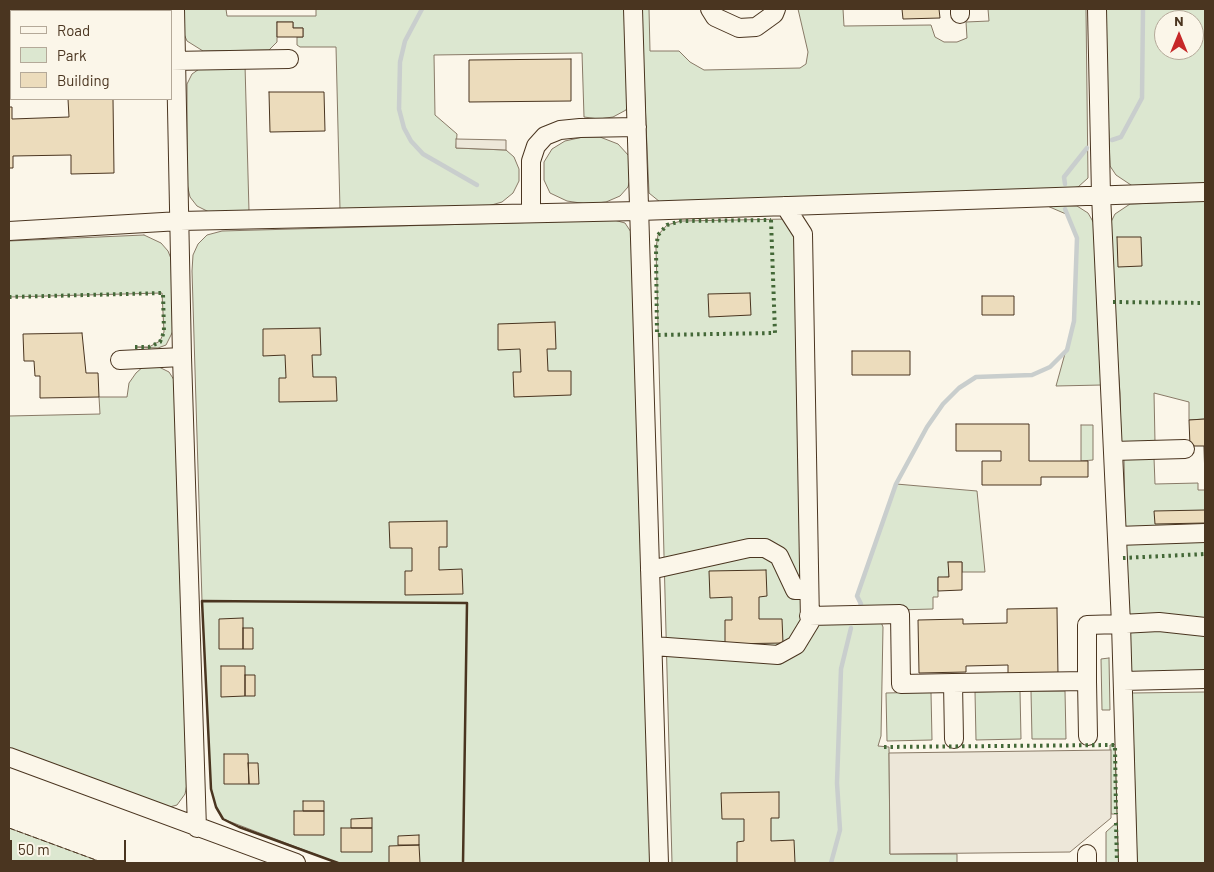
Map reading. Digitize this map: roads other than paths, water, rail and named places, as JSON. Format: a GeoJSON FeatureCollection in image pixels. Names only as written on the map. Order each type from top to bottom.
{"type":"FeatureCollection","features":[{"type":"Feature","properties":{"kind":"lane"},"geometry":{"type":"LineString","coordinates":[[175,9],[174,61],[197,828]]}},
{"type":"Feature","properties":{"kind":"lane"},"geometry":{"type":"LineString","coordinates":[[633,9],[659,863]]}},
{"type":"Feature","properties":{"kind":"lane"},"geometry":{"type":"LineString","coordinates":[[710,9],[715,17],[739,28],[756,27],[774,14],[776,9]]}},
{"type":"Feature","properties":{"kind":"lane"},"geometry":{"type":"LineString","coordinates":[[1097,9],[1101,195],[1121,624],[1128,863]]}},
{"type":"Feature","properties":{"kind":"lane"},"geometry":{"type":"LineString","coordinates":[[174,61],[289,59]]}},
{"type":"Feature","properties":{"kind":"lane"},"geometry":{"type":"LineString","coordinates":[[531,213],[531,160],[536,146],[545,136],[560,130],[580,128],[636,127]]}},
{"type":"Feature","properties":{"kind":"lane"},"geometry":{"type":"LineString","coordinates":[[9,231],[180,221],[639,211],[1205,192]]}},
{"type":"Feature","properties":{"kind":"lane"},"geometry":{"type":"LineString","coordinates":[[803,234],[820,205]]}},
{"type":"Feature","properties":{"kind":"lane"},"geometry":{"type":"LineString","coordinates":[[652,646],[778,655],[796,645],[810,622],[803,234],[786,206]]}},
{"type":"Feature","properties":{"kind":"lane"},"geometry":{"type":"LineString","coordinates":[[120,360],[182,357]]}},
{"type":"Feature","properties":{"kind":"lane"},"geometry":{"type":"LineString","coordinates":[[1113,451],[1185,449]]}},
{"type":"Feature","properties":{"kind":"lane"},"geometry":{"type":"LineString","coordinates":[[1117,536],[1205,533]]}},
{"type":"Feature","properties":{"kind":"lane"},"geometry":{"type":"LineString","coordinates":[[650,570],[749,548],[765,548],[780,556],[795,590],[809,590]]}},
{"type":"Feature","properties":{"kind":"lane"},"geometry":{"type":"LineString","coordinates":[[810,616],[900,614],[901,684],[1087,680]]}},
{"type":"Feature","properties":{"kind":"lane"},"geometry":{"type":"LineString","coordinates":[[1088,736],[1087,625],[1159,622],[1205,628]]}},
{"type":"Feature","properties":{"kind":"lane"},"geometry":{"type":"LineString","coordinates":[[1123,680],[1205,679]]}},
{"type":"Feature","properties":{"kind":"lane"},"geometry":{"type":"LineString","coordinates":[[953,683],[954,739]]}},
{"type":"Feature","properties":{"kind":"lane"},"geometry":{"type":"LineString","coordinates":[[9,757],[296,863]]}},
{"type":"Feature","properties":{"kind":"waterway"},"geometry":{"type":"LineString","coordinates":[[422,9],[405,41],[400,62],[399,109],[404,128],[411,141],[423,154],[477,185]]}},
{"type":"Feature","properties":{"kind":"waterway"},"geometry":{"type":"LineString","coordinates":[[1112,140],[1121,137],[1142,98],[1143,9]]}},
{"type":"Feature","properties":{"kind":"waterway"},"geometry":{"type":"LineString","coordinates":[[1065,184],[1064,177],[1087,148]]}},
{"type":"Feature","properties":{"kind":"waterway"},"geometry":{"type":"LineString","coordinates":[[858,610],[861,604],[857,596],[896,484],[927,427],[943,404],[959,388],[976,377],[1032,375],[1050,367],[1067,350],[1074,321],[1077,238],[1065,209]]}},
{"type":"Feature","properties":{"kind":"waterway"},"geometry":{"type":"LineString","coordinates":[[831,863],[840,830],[837,783],[841,669],[851,628]]}}]}
